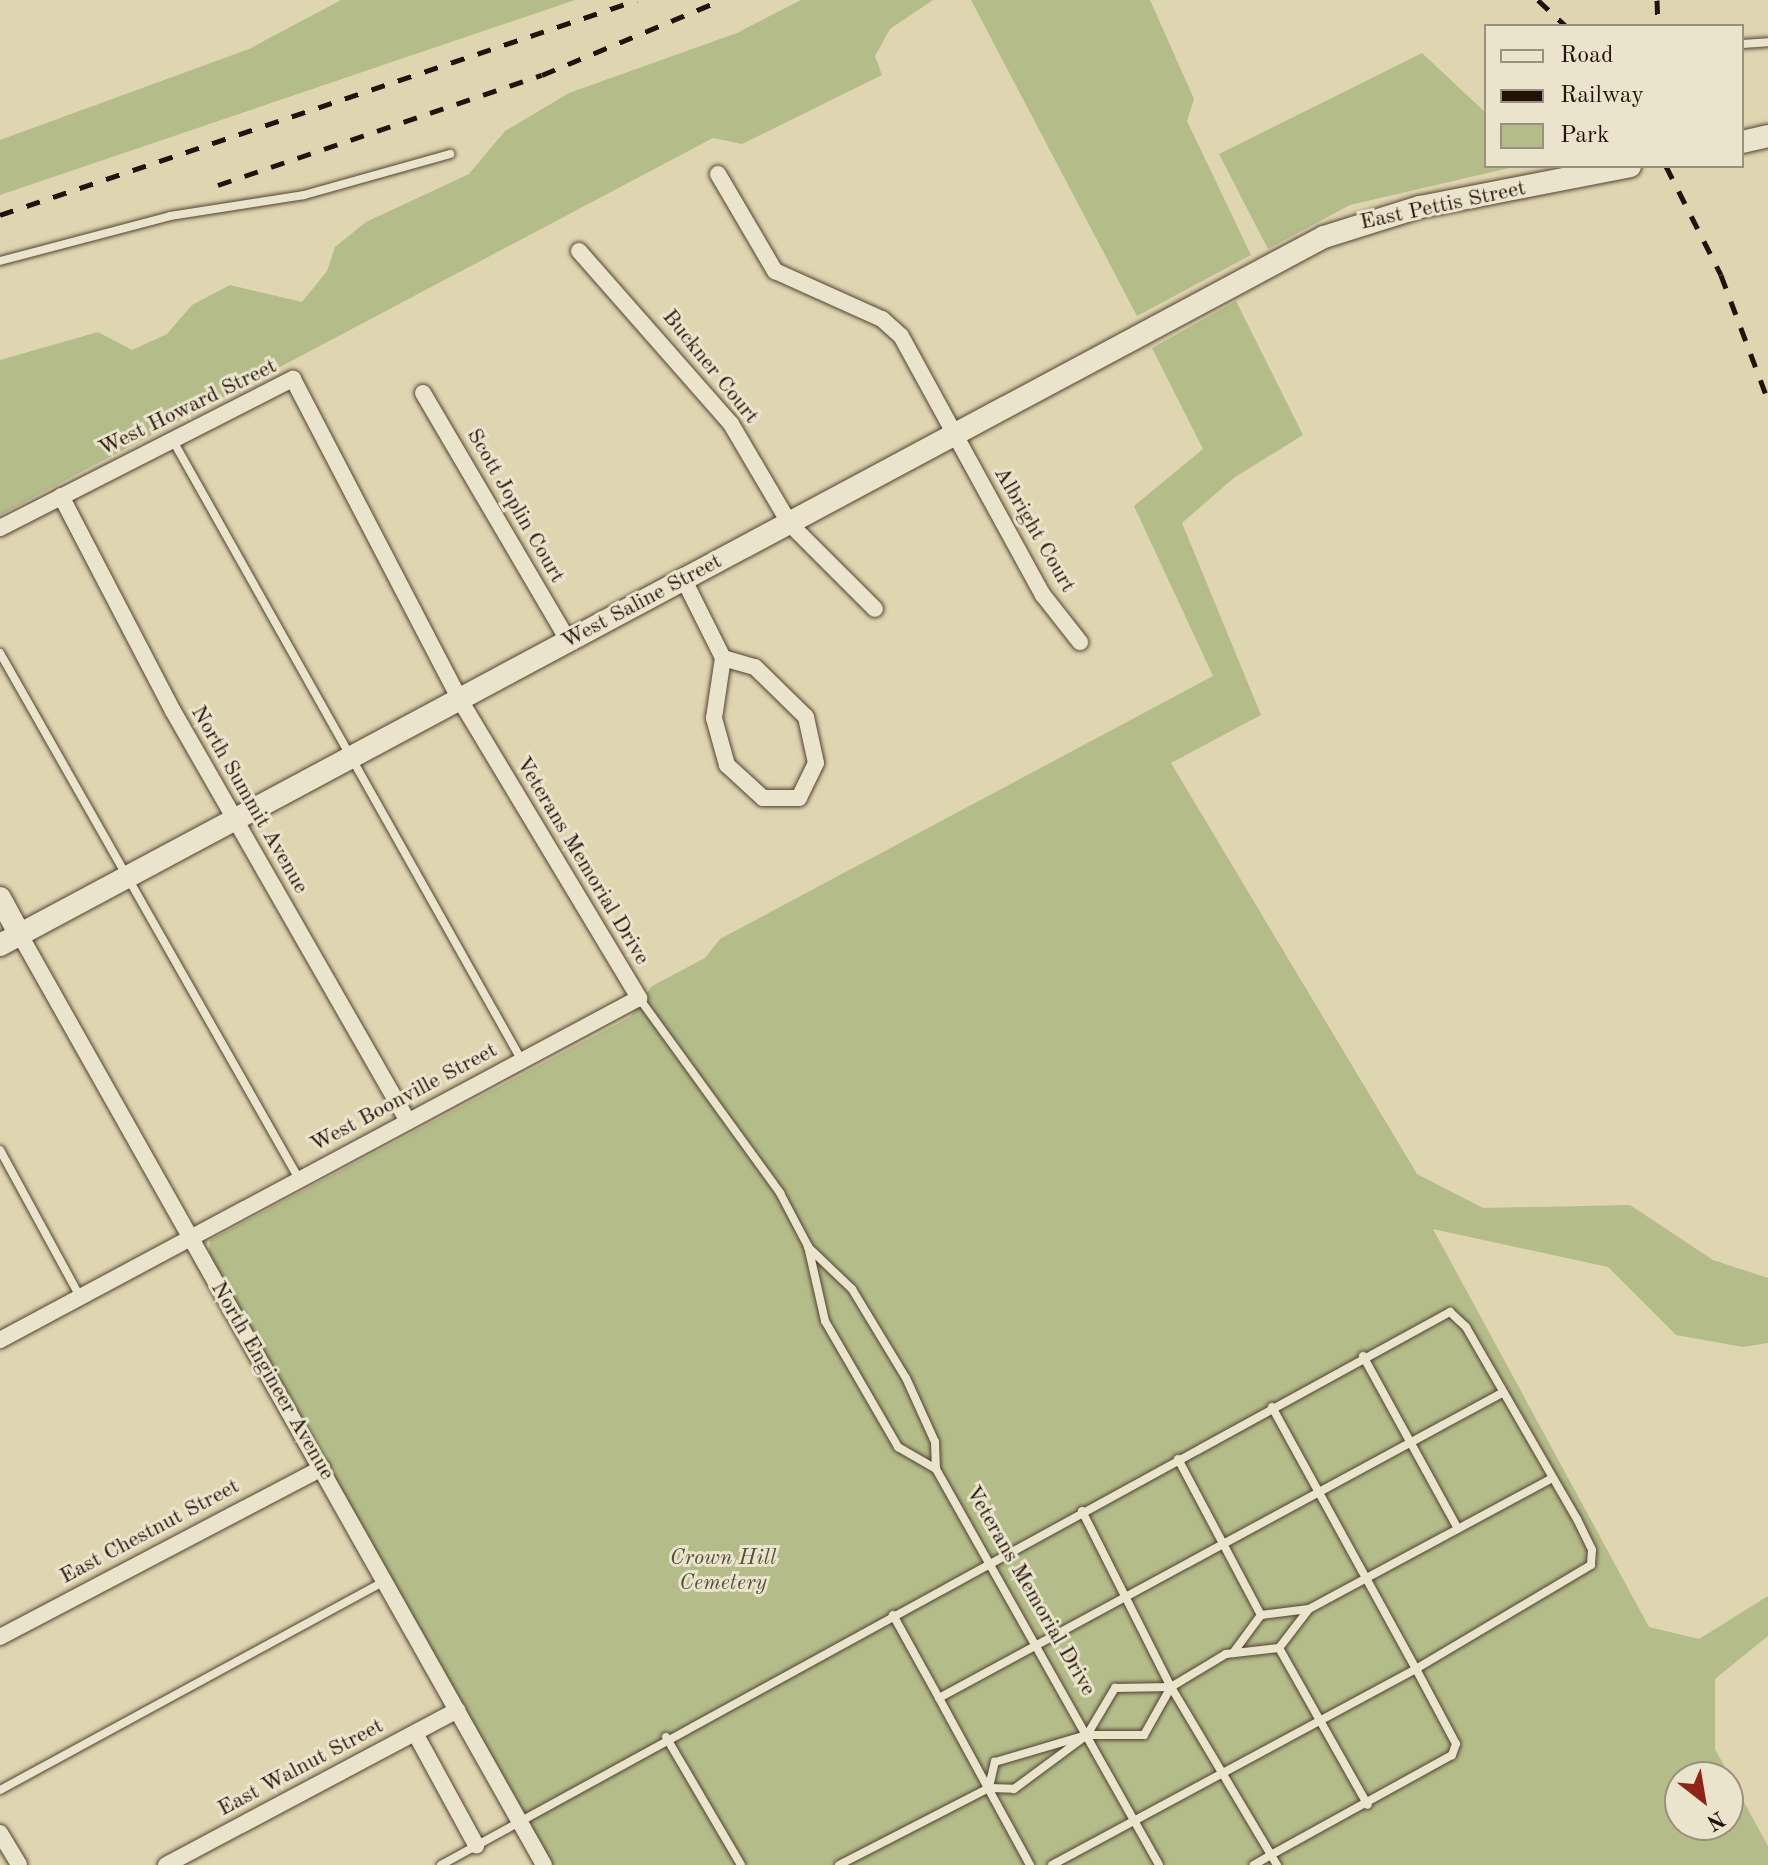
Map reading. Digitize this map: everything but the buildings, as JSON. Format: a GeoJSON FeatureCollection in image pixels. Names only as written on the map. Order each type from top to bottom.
{"type":"FeatureCollection","features":[{"type":"Feature","properties":{"kind":"street"},"geometry":{"type":"LineString","coordinates":[[1744,142],[1768,136]]}},
{"type":"Feature","properties":{"kind":"street","name":"East Pettis Street"},"geometry":{"type":"LineString","coordinates":[[1264,269],[1355,223],[1620,168]]}},
{"type":"Feature","properties":{"kind":"street","name":"Albright Court"},"geometry":{"type":"LineString","coordinates":[[718,174],[775,271],[882,319],[901,336],[1043,595],[1080,642]]}},
{"type":"Feature","properties":{"kind":"street","name":"Buckner Court"},"geometry":{"type":"LineString","coordinates":[[579,251],[731,424],[790,524],[875,609]]}},
{"type":"Feature","properties":{"kind":"street","name":"West Saline Street"},"geometry":{"type":"LineString","coordinates":[[0,945],[1264,269]]}},
{"type":"Feature","properties":{"kind":"street","name":"West Howard Street"},"geometry":{"type":"LineString","coordinates":[[0,528],[293,379],[347,482]]}},
{"type":"Feature","properties":{"kind":"street","name":"Scott Joplin Court"},"geometry":{"type":"LineString","coordinates":[[423,393],[569,642]]}},
{"type":"Feature","properties":{"kind":"street","name":"Veterans Memorial Drive"},"geometry":{"type":"LineString","coordinates":[[347,482],[460,700],[639,998]]}},
{"type":"Feature","properties":{"kind":"street","name":"North Summit Avenue"},"geometry":{"type":"LineString","coordinates":[[61,496],[236,820],[408,1121]]}},
{"type":"Feature","properties":{"kind":"street"},"geometry":{"type":"LineString","coordinates":[[684,580],[723,658],[714,718],[727,765],[763,798],[799,798],[816,763],[806,717],[755,667],[723,658]]}},
{"type":"Feature","properties":{"kind":"street","name":"North Engineer Avenue"},"geometry":{"type":"LineString","coordinates":[[0,898],[544,1865]]}},
{"type":"Feature","properties":{"kind":"street","name":"West Boonville Street"},"geometry":{"type":"LineString","coordinates":[[0,1340],[639,998]]}},
{"type":"Feature","properties":{"kind":"street","name":"East Chestnut Street"},"geometry":{"type":"LineString","coordinates":[[0,1637],[322,1468]]}},
{"type":"Feature","properties":{"kind":"street","name":"East Walnut Street"},"geometry":{"type":"LineString","coordinates":[[166,1865],[457,1710]]}},
{"type":"Feature","properties":{"kind":"street"},"geometry":{"type":"LineString","coordinates":[[415,1733],[476,1845]]}},
{"type":"Feature","properties":{"kind":"street"},"geometry":{"type":"LineString","coordinates":[[0,1833],[19,1865]]}},
{"type":"Feature","properties":{"kind":"lane"},"geometry":{"type":"LineString","coordinates":[[1744,44],[1768,42]]}},
{"type":"Feature","properties":{"kind":"lane"},"geometry":{"type":"LineString","coordinates":[[0,261],[170,216],[304,195],[450,154]]}},
{"type":"Feature","properties":{"kind":"lane"},"geometry":{"type":"LineString","coordinates":[[172,438],[350,760],[522,1061]]}},
{"type":"Feature","properties":{"kind":"lane"},"geometry":{"type":"LineString","coordinates":[[0,653],[299,1179]]}},
{"type":"Feature","properties":{"kind":"lane","name":"Veterans Memorial Drive"},"geometry":{"type":"LineString","coordinates":[[639,998],[780,1193],[808,1246],[825,1321],[898,1447],[936,1469]]}},
{"type":"Feature","properties":{"kind":"lane"},"geometry":{"type":"LineString","coordinates":[[0,1150],[80,1297]]}},
{"type":"Feature","properties":{"kind":"lane","name":"Veterans Memorial Drive"},"geometry":{"type":"LineString","coordinates":[[808,1246],[852,1289],[906,1378],[935,1442],[936,1469],[1159,1865]]}},
{"type":"Feature","properties":{"kind":"lane"},"geometry":{"type":"LineString","coordinates":[[441,1865],[666,1737],[990,1566],[1082,1511],[1363,1356],[1450,1312],[1552,1478],[1592,1550],[1591,1565],[1416,1669],[1052,1865]]}},
{"type":"Feature","properties":{"kind":"lane"},"geometry":{"type":"LineString","coordinates":[[1363,1356],[1458,1529]]}},
{"type":"Feature","properties":{"kind":"lane"},"geometry":{"type":"LineString","coordinates":[[939,1698],[1502,1393]]}},
{"type":"Feature","properties":{"kind":"lane"},"geometry":{"type":"LineString","coordinates":[[1254,1865],[1368,1805],[1452,1755],[1456,1744],[1272,1407]]}},
{"type":"Feature","properties":{"kind":"lane"},"geometry":{"type":"LineString","coordinates":[[1178,1459],[1261,1615]]}},
{"type":"Feature","properties":{"kind":"lane"},"geometry":{"type":"LineString","coordinates":[[1233,1653],[1261,1615],[1309,1609],[1552,1478]]}},
{"type":"Feature","properties":{"kind":"lane"},"geometry":{"type":"LineString","coordinates":[[1082,1511],[1171,1687],[1277,1865]]}},
{"type":"Feature","properties":{"kind":"lane"},"geometry":{"type":"LineString","coordinates":[[0,1790],[385,1581]]}},
{"type":"Feature","properties":{"kind":"lane"},"geometry":{"type":"LineString","coordinates":[[839,1865],[989,1788],[1014,1789],[1087,1735],[1115,1688],[1171,1687],[1233,1653],[1279,1648],[1309,1609]]}},
{"type":"Feature","properties":{"kind":"lane"},"geometry":{"type":"LineString","coordinates":[[893,1615],[1030,1865]]}},
{"type":"Feature","properties":{"kind":"lane"},"geometry":{"type":"LineString","coordinates":[[1279,1648],[1368,1805]]}},
{"type":"Feature","properties":{"kind":"lane"},"geometry":{"type":"LineString","coordinates":[[989,1788],[995,1762],[1087,1735],[1144,1735],[1171,1687]]}},
{"type":"Feature","properties":{"kind":"lane"},"geometry":{"type":"LineString","coordinates":[[666,1737],[741,1865]]}},
{"type":"Feature","properties":{"kind":"green space"},"geometry":{"type":"Polygon","coordinates":[[[341,0],[575,0],[0,195],[0,140],[249,49],[341,0]]]}},
{"type":"Feature","properties":{"kind":"green space"},"geometry":{"type":"Polygon","coordinates":[[[801,0],[933,0],[890,29],[875,56],[882,75],[742,144],[713,138],[0,515],[0,360],[98,332],[132,350],[167,334],[192,305],[230,285],[302,302],[327,271],[335,247],[366,222],[469,174],[505,131],[569,93],[737,33],[801,0]]]}},
{"type":"Feature","properties":{"kind":"green space"},"geometry":{"type":"Polygon","coordinates":[[[971,0],[1150,0],[1194,99],[1187,121],[1251,255],[1137,316],[971,0]]]}},
{"type":"Feature","properties":{"kind":"green space"},"geometry":{"type":"Polygon","coordinates":[[[1422,53],[1484,111],[1484,168],[1509,168],[1350,205],[1268,249],[1219,154],[1422,53]]]}},
{"type":"Feature","properties":{"kind":"green space","name":"Crown Hill Cemetery"},"geometry":{"type":"Polygon","coordinates":[[[1236,301],[1303,435],[1235,477],[1182,523],[1261,715],[1171,763],[1417,1174],[1483,1208],[1630,1205],[1713,1260],[1768,1278],[1768,1343],[1743,1347],[1676,1335],[1608,1267],[1433,1229],[1649,1627],[1699,1639],[1768,1596],[1768,1636],[1715,1679],[1715,1749],[1722,1761],[1664,1761],[1664,1841],[1744,1841],[1744,1802],[1768,1846],[1768,1865],[553,1865],[209,1254],[210,1240],[630,1017],[652,986],[705,958],[720,939],[1213,676],[1134,506],[1203,449],[1152,348],[1236,301]]]}},
{"type":"Feature","properties":{"kind":"railway"},"geometry":{"type":"LineString","coordinates":[[0,215],[637,0]]}},
{"type":"Feature","properties":{"kind":"railway"},"geometry":{"type":"LineString","coordinates":[[218,185],[542,75],[721,0]]}},
{"type":"Feature","properties":{"kind":"railway"},"geometry":{"type":"LineString","coordinates":[[1538,0],[1564,24]]}},
{"type":"Feature","properties":{"kind":"railway"},"geometry":{"type":"LineString","coordinates":[[1657,0],[1658,24]]}},
{"type":"Feature","properties":{"kind":"railway"},"geometry":{"type":"LineString","coordinates":[[1667,168],[1721,275],[1768,400]]}}]}
